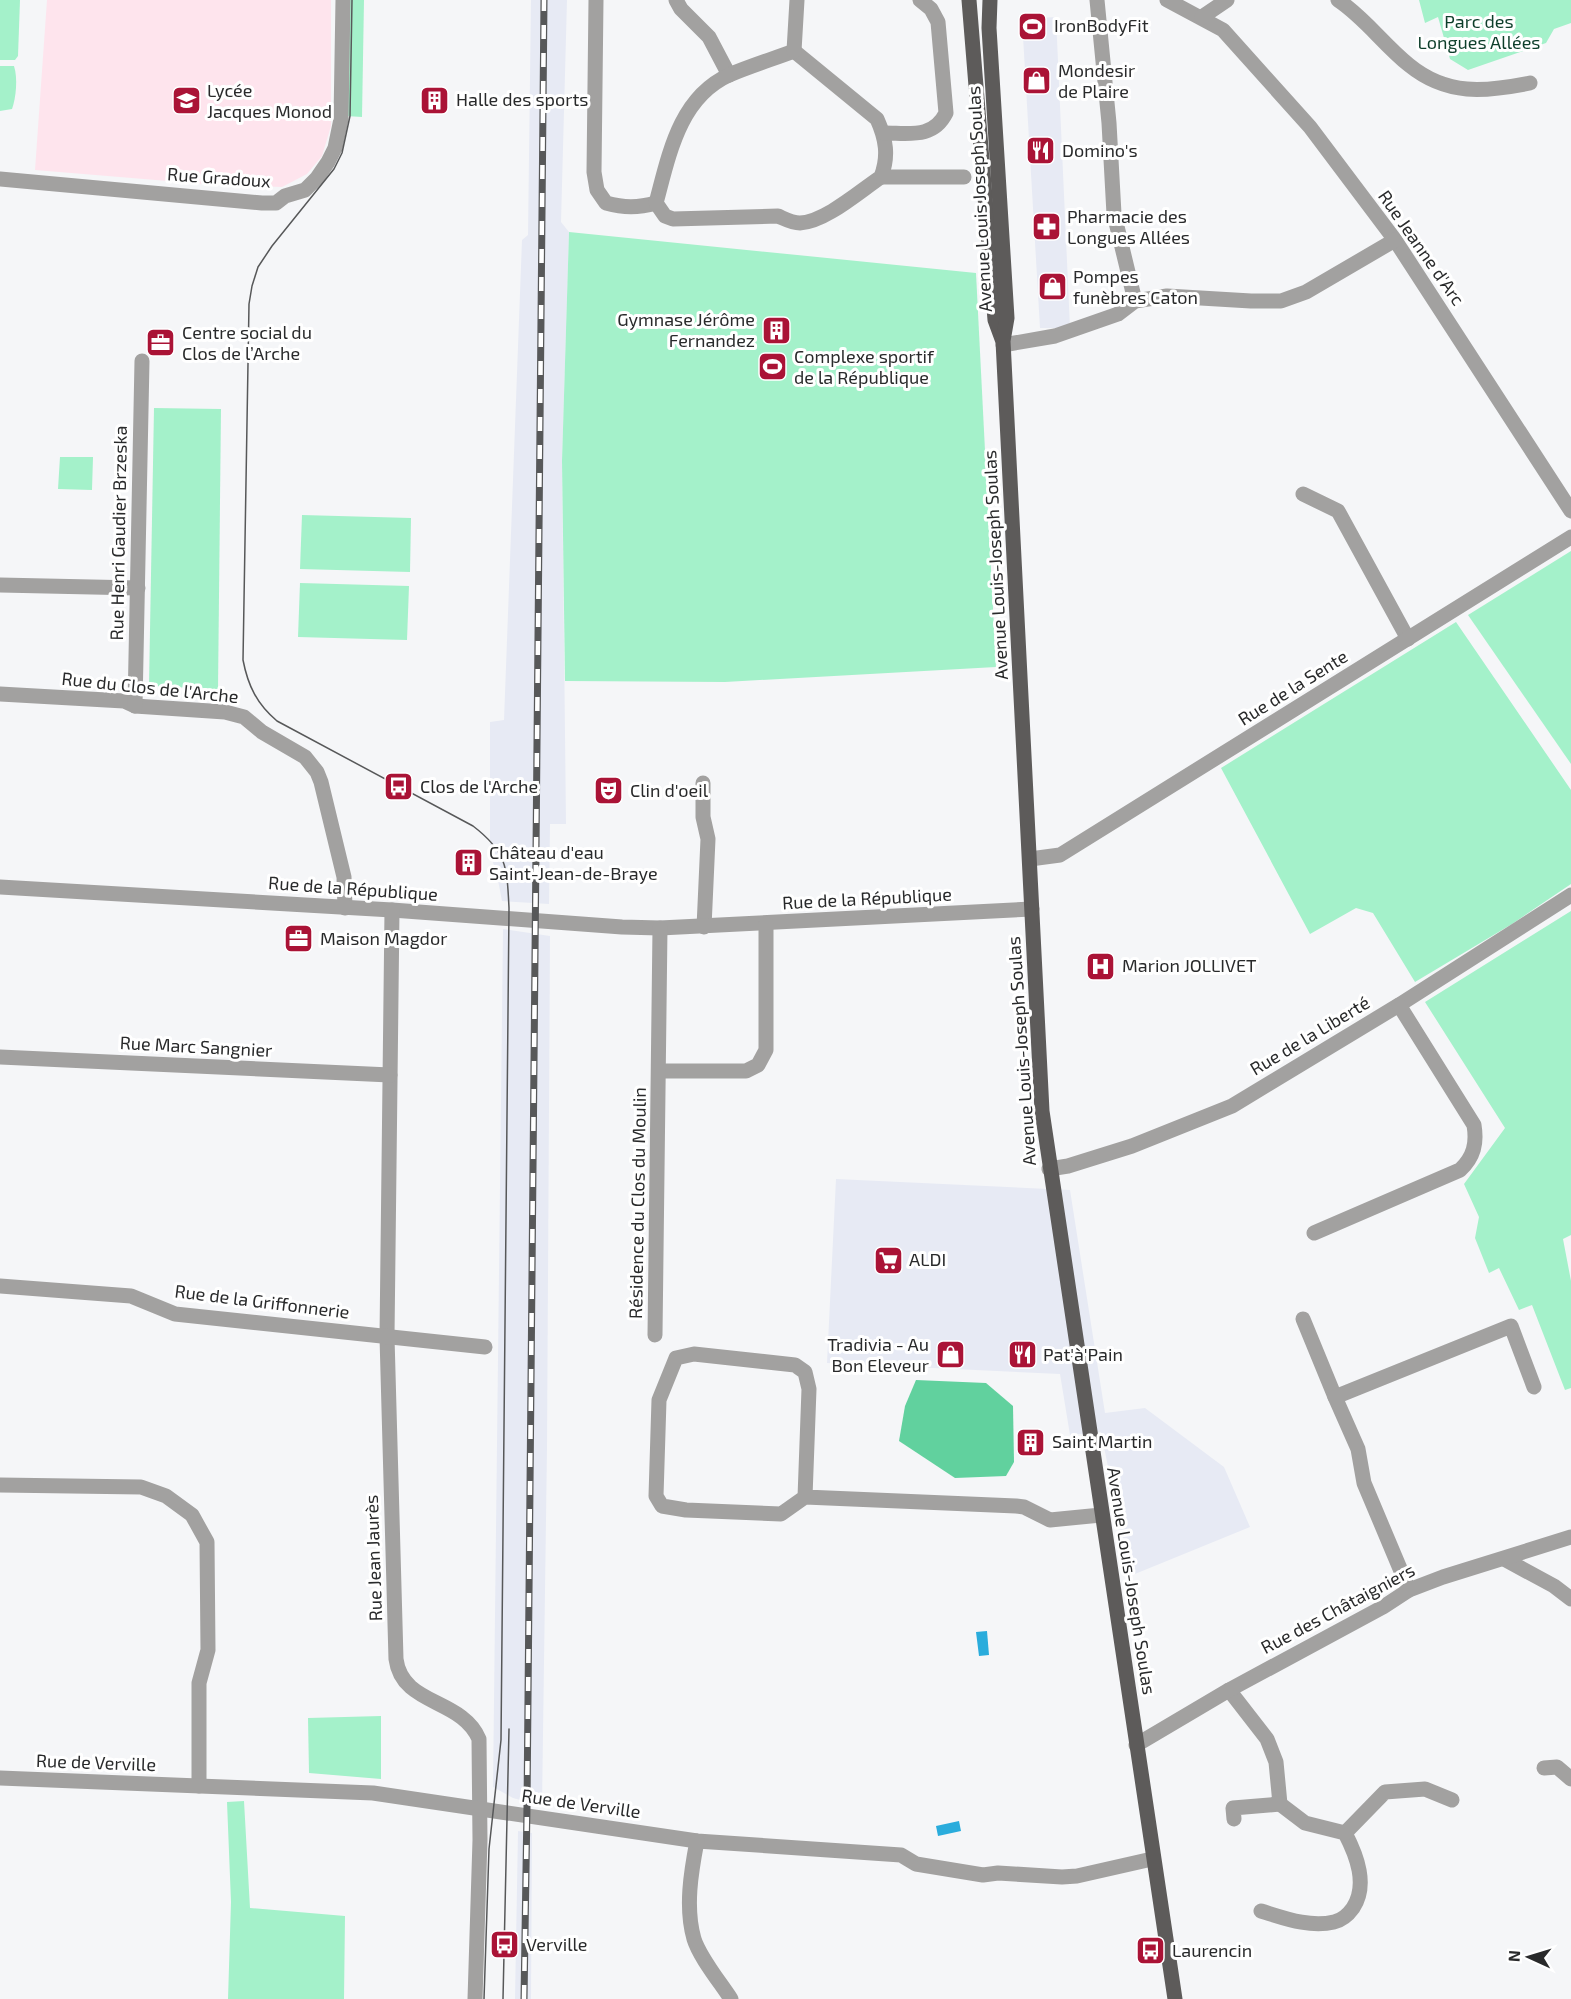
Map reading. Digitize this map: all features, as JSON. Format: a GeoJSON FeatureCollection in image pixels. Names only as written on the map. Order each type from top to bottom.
{"type":"FeatureCollection","features":[{"type":"Feature","properties":{"kind":"main road","name":"Avenue Louis Joseph Soulas"},"geometry":{"type":"LineString","coordinates":[[969,0],[994,320],[1003,343]]}},
{"type":"Feature","properties":{"kind":"main road","name":"Avenue Louis Joseph Soulas"},"geometry":{"type":"LineString","coordinates":[[990,0],[989,28],[1007,318],[1003,343]]}},
{"type":"Feature","properties":{"kind":"main road","name":"Avenue Louis-Joseph Soulas"},"geometry":{"type":"LineString","coordinates":[[1003,343],[1041,1100],[1049,1169],[1175,1999]]}},
{"type":"Feature","properties":{"kind":"street","name":"Rue Gradoux"},"geometry":{"type":"LineString","coordinates":[[0,179],[276,203],[285,196],[305,190],[328,162],[335,148],[341,119],[343,0]]}},
{"type":"Feature","properties":{"kind":"street"},"geometry":{"type":"LineString","coordinates":[[596,0],[594,172],[597,190],[606,203],[624,208],[656,202]]}},
{"type":"Feature","properties":{"kind":"street"},"geometry":{"type":"LineString","coordinates":[[676,0],[681,9],[709,37],[729,75]]}},
{"type":"Feature","properties":{"kind":"street"},"geometry":{"type":"LineString","coordinates":[[794,51],[797,0]]}},
{"type":"Feature","properties":{"kind":"street"},"geometry":{"type":"LineString","coordinates":[[884,133],[925,133],[941,123],[946,113],[938,22],[932,9],[920,0]]}},
{"type":"Feature","properties":{"kind":"street"},"geometry":{"type":"LineString","coordinates":[[1097,0],[1109,123],[1114,214],[1135,301]]}},
{"type":"Feature","properties":{"kind":"street","name":"Rue Jeanne d'Arc"},"geometry":{"type":"LineString","coordinates":[[1167,0],[1223,30],[1310,127],[1395,240],[1571,511]]}},
{"type":"Feature","properties":{"kind":"street"},"geometry":{"type":"LineString","coordinates":[[1209,21],[1227,0]]}},
{"type":"Feature","properties":{"kind":"street"},"geometry":{"type":"LineString","coordinates":[[1338,0],[1356,12],[1409,65],[1439,84],[1471,91],[1496,90],[1530,83]]}},
{"type":"Feature","properties":{"kind":"street"},"geometry":{"type":"LineString","coordinates":[[794,51],[877,119],[884,133],[887,150],[881,177]]}},
{"type":"Feature","properties":{"kind":"street"},"geometry":{"type":"LineString","coordinates":[[794,51],[729,75],[706,91],[689,109],[674,139],[656,202],[665,216],[673,219],[778,216],[790,222],[801,223],[822,216],[881,177],[964,177]]}},
{"type":"Feature","properties":{"kind":"street"},"geometry":{"type":"LineString","coordinates":[[1003,343],[1055,336],[1118,314],[1135,301],[1167,296],[1251,302],[1281,301],[1306,292],[1395,240]]}},
{"type":"Feature","properties":{"kind":"street","name":"Rue Henri Gaudier Brzeska"},"geometry":{"type":"LineString","coordinates":[[135,706],[142,361]]}},
{"type":"Feature","properties":{"kind":"street"},"geometry":{"type":"LineString","coordinates":[[1304,494],[1338,512],[1408,639]]}},
{"type":"Feature","properties":{"kind":"street","name":"Rue de la Sente"},"geometry":{"type":"LineString","coordinates":[[1030,859],[1060,855],[1571,537]]}},
{"type":"Feature","properties":{"kind":"street"},"geometry":{"type":"LineString","coordinates":[[0,585],[138,588]]}},
{"type":"Feature","properties":{"kind":"street","name":"Rue du Clos de l'Arche"},"geometry":{"type":"LineString","coordinates":[[0,694],[124,701],[135,706],[225,712],[244,717],[262,732],[305,757],[317,772],[344,877],[345,908]]}},
{"type":"Feature","properties":{"kind":"street"},"geometry":{"type":"LineString","coordinates":[[702,783],[708,838],[704,927]]}},
{"type":"Feature","properties":{"kind":"street","name":"Rue de la République"},"geometry":{"type":"LineString","coordinates":[[0,887],[660,928],[1032,909]]}},
{"type":"Feature","properties":{"kind":"street","name":"Rue de la Liberté"},"geometry":{"type":"LineString","coordinates":[[1049,1169],[1068,1166],[1132,1146],[1223,1110],[1398,1005],[1571,894]]}},
{"type":"Feature","properties":{"kind":"street","name":"Rue Jean Jaurès"},"geometry":{"type":"LineString","coordinates":[[392,910],[387,1337],[398,1670],[411,1689],[460,1715],[475,1730],[479,1747],[480,1808],[475,1999]]}},
{"type":"Feature","properties":{"kind":"street","name":"Résidence du Clos du Moulin"},"geometry":{"type":"LineString","coordinates":[[659,1071],[747,1071],[758,1065],[766,1050],[766,924]]}},
{"type":"Feature","properties":{"kind":"street","name":"Résidence du Clos du Moulin"},"geometry":{"type":"LineString","coordinates":[[655,1335],[660,928]]}},
{"type":"Feature","properties":{"kind":"street"},"geometry":{"type":"LineString","coordinates":[[1314,1233],[1460,1170],[1472,1156],[1476,1140],[1474,1125],[1398,1005]]}},
{"type":"Feature","properties":{"kind":"street","name":"Rue Marc Sangnier"},"geometry":{"type":"LineString","coordinates":[[0,1057],[390,1075]]}},
{"type":"Feature","properties":{"kind":"street","name":"Rue de la Griffonnerie"},"geometry":{"type":"LineString","coordinates":[[0,1286],[131,1296],[175,1314],[485,1347]]}},
{"type":"Feature","properties":{"kind":"street"},"geometry":{"type":"LineString","coordinates":[[1303,1319],[1358,1449],[1364,1483],[1409,1590]]}},
{"type":"Feature","properties":{"kind":"street"},"geometry":{"type":"LineString","coordinates":[[1335,1397],[1511,1326],[1534,1387]]}},
{"type":"Feature","properties":{"kind":"street"},"geometry":{"type":"LineString","coordinates":[[805,1497],[809,1389],[805,1372],[795,1365],[694,1354],[676,1358],[659,1400],[656,1496],[662,1506],[686,1510],[781,1514],[805,1497],[1016,1506],[1024,1507],[1050,1520],[1101,1515]]}},
{"type":"Feature","properties":{"kind":"street"},"geometry":{"type":"LineString","coordinates":[[0,1485],[141,1487],[166,1496],[192,1515],[207,1542],[208,1650],[199,1683],[199,1786]]}},
{"type":"Feature","properties":{"kind":"street","name":"Rue des Châtaigniers"},"geometry":{"type":"LineString","coordinates":[[1136,1745],[1229,1690],[1383,1607],[1409,1590],[1571,1537]]}},
{"type":"Feature","properties":{"kind":"street"},"geometry":{"type":"LineString","coordinates":[[1504,1559],[1554,1586],[1571,1599]]}},
{"type":"Feature","properties":{"kind":"street"},"geometry":{"type":"LineString","coordinates":[[1229,1690],[1267,1739],[1276,1762],[1280,1804]]}},
{"type":"Feature","properties":{"kind":"street"},"geometry":{"type":"LineString","coordinates":[[1544,1767],[1557,1767],[1571,1779]]}},
{"type":"Feature","properties":{"kind":"street","name":"Rue de Verville"},"geometry":{"type":"LineString","coordinates":[[0,1778],[372,1793],[697,1841],[901,1855],[916,1864],[983,1875],[998,1873],[1077,1876],[1152,1859]]}},
{"type":"Feature","properties":{"kind":"street"},"geometry":{"type":"LineString","coordinates":[[1344,1833],[1385,1792],[1425,1789],[1452,1800]]}},
{"type":"Feature","properties":{"kind":"street"},"geometry":{"type":"LineString","coordinates":[[1234,1819],[1233,1808],[1280,1804],[1305,1823],[1344,1833],[1353,1848],[1362,1881],[1358,1901],[1348,1916],[1335,1922],[1315,1924],[1293,1921],[1261,1911]]}},
{"type":"Feature","properties":{"kind":"street"},"geometry":{"type":"LineString","coordinates":[[697,1841],[691,1880],[692,1928],[695,1941],[731,1999]]}},
{"type":"Feature","properties":{"kind":"shaded area","name":"Lycée Jacques Monod"},"geometry":{"type":"Polygon","coordinates":[[[47,0],[331,0],[331,126],[322,156],[307,174],[282,187],[204,184],[35,170],[47,0]]]}},
{"type":"Feature","properties":{"kind":"shaded area"},"geometry":{"type":"Polygon","coordinates":[[[531,0],[567,0],[561,222],[569,232],[562,461],[566,824],[550,824],[549,904],[502,901],[496,870],[490,855],[490,722],[504,720],[522,240],[528,235],[531,0]]]}},
{"type":"Feature","properties":{"kind":"shaded area"},"geometry":{"type":"Polygon","coordinates":[[[1056,17],[1070,328],[1040,328],[1022,19],[1056,17]]]}},
{"type":"Feature","properties":{"kind":"shaded area"},"geometry":{"type":"Polygon","coordinates":[[[503,929],[550,936],[542,1806],[513,1798],[493,1787],[503,929]]]}},
{"type":"Feature","properties":{"kind":"shaded area"},"geometry":{"type":"Polygon","coordinates":[[[836,1179],[1070,1190],[1105,1413],[1145,1408],[1224,1467],[1250,1527],[1130,1576],[1101,1432],[1070,1435],[1060,1374],[827,1363],[836,1179]]]}},
{"type":"Feature","properties":{"kind":"shaded area"},"geometry":{"type":"Polygon","coordinates":[[[518,1831],[532,1833],[531,1999],[515,1999],[518,1831]]]}},
{"type":"Feature","properties":{"kind":"green space"},"geometry":{"type":"Polygon","coordinates":[[[0,0],[20,0],[18,56],[15,60],[0,60],[0,0]]]}},
{"type":"Feature","properties":{"kind":"green space"},"geometry":{"type":"Polygon","coordinates":[[[348,0],[364,0],[362,117],[346,116],[348,0]]]}},
{"type":"Feature","properties":{"kind":"green space","name":"Parc des Longues Allées"},"geometry":{"type":"Polygon","coordinates":[[[1419,0],[1571,0],[1571,23],[1554,29],[1546,43],[1468,70],[1450,59],[1438,17],[1425,23],[1419,0]]]}},
{"type":"Feature","properties":{"kind":"green space"},"geometry":{"type":"Polygon","coordinates":[[[0,66],[14,66],[16,82],[12,109],[0,111],[0,66]]]}},
{"type":"Feature","properties":{"kind":"green space","name":"Complexe sportif de la République"},"geometry":{"type":"Polygon","coordinates":[[[569,232],[976,273],[996,667],[725,682],[565,681],[562,461],[569,232]]]}},
{"type":"Feature","properties":{"kind":"green space"},"geometry":{"type":"Polygon","coordinates":[[[154,408],[221,409],[218,689],[149,686],[154,408]]]}},
{"type":"Feature","properties":{"kind":"green space"},"geometry":{"type":"Polygon","coordinates":[[[60,457],[93,457],[92,490],[58,489],[60,457]]]}},
{"type":"Feature","properties":{"kind":"green space"},"geometry":{"type":"Polygon","coordinates":[[[302,515],[411,518],[410,572],[300,569],[302,515]]]}},
{"type":"Feature","properties":{"kind":"green space"},"geometry":{"type":"Polygon","coordinates":[[[1571,551],[1571,764],[1468,615],[1571,551]]]}},
{"type":"Feature","properties":{"kind":"green space"},"geometry":{"type":"Polygon","coordinates":[[[300,583],[409,586],[407,640],[298,637],[300,583]]]}},
{"type":"Feature","properties":{"kind":"green space"},"geometry":{"type":"Polygon","coordinates":[[[1456,622],[1571,790],[1571,884],[1512,924],[1415,982],[1373,913],[1356,908],[1310,934],[1221,768],[1456,622]]]}},
{"type":"Feature","properties":{"kind":"green space"},"geometry":{"type":"Polygon","coordinates":[[[1571,911],[1571,1235],[1563,1239],[1571,1281],[1571,1388],[1565,1390],[1532,1305],[1519,1310],[1499,1268],[1489,1273],[1475,1238],[1479,1217],[1464,1184],[1505,1128],[1425,1002],[1571,911]]]}},
{"type":"Feature","properties":{"kind":"green space"},"geometry":{"type":"Polygon","coordinates":[[[916,1380],[986,1383],[1013,1406],[1014,1462],[1006,1476],[955,1478],[899,1441],[905,1406],[916,1380]]]}},
{"type":"Feature","properties":{"kind":"green space"},"geometry":{"type":"Polygon","coordinates":[[[381,1716],[381,1779],[309,1773],[308,1718],[381,1716]]]}},
{"type":"Feature","properties":{"kind":"green space"},"geometry":{"type":"Polygon","coordinates":[[[244,1801],[250,1908],[345,1916],[344,1999],[228,1999],[231,1902],[227,1802],[244,1801]]]}},
{"type":"Feature","properties":{"kind":"water"},"geometry":{"type":"Polygon","coordinates":[[[987,1631],[989,1655],[979,1656],[976,1632],[987,1631]]]}},
{"type":"Feature","properties":{"kind":"water"},"geometry":{"type":"Polygon","coordinates":[[[959,1821],[961,1831],[938,1836],[936,1826],[959,1821]]]}},
{"type":"Feature","properties":{"kind":"tram line"},"geometry":{"type":"LineString","coordinates":[[352,0],[350,116],[342,153],[334,169],[272,246],[258,267],[249,304],[243,660],[254,694],[277,721],[473,826],[493,844],[506,871],[509,908],[501,1740],[489,1849],[484,1999]]}},
{"type":"Feature","properties":{"kind":"tram line"},"geometry":{"type":"LineString","coordinates":[[503,1999],[509,1729]]}},
{"type":"Feature","properties":{"kind":"railway"},"geometry":{"type":"LineString","coordinates":[[524,1999],[544,0]]}},
{"type":"Feature","properties":{"kind":"place","name":"IronBodyFit"},"geometry":{"type":"Point","coordinates":[1033,26]}},
{"type":"Feature","properties":{"kind":"place","name":"Mondesir de Plaire"},"geometry":{"type":"Point","coordinates":[1037,81]}},
{"type":"Feature","properties":{"kind":"place","name":"Halle des sports"},"geometry":{"type":"Point","coordinates":[435,100]}},
{"type":"Feature","properties":{"kind":"place","name":"Lycée Jacques Monod"},"geometry":{"type":"Point","coordinates":[186,101]}},
{"type":"Feature","properties":{"kind":"place","name":"Domino's"},"geometry":{"type":"Point","coordinates":[1041,151]}},
{"type":"Feature","properties":{"kind":"place","name":"Pharmacie des Longues Allées"},"geometry":{"type":"Point","coordinates":[1046,227]}},
{"type":"Feature","properties":{"kind":"place","name":"Pompes funèbres Caton"},"geometry":{"type":"Point","coordinates":[1052,287]}},
{"type":"Feature","properties":{"kind":"place","name":"Gymnase Jérôme Fernandez"},"geometry":{"type":"Point","coordinates":[776,330]}},
{"type":"Feature","properties":{"kind":"place","name":"Centre social du Clos de l’Arche"},"geometry":{"type":"Point","coordinates":[161,343]}},
{"type":"Feature","properties":{"kind":"place","name":"Complexe sportif de la République"},"geometry":{"type":"Point","coordinates":[773,367]}},
{"type":"Feature","properties":{"kind":"place","name":"Clos de l'Arche"},"geometry":{"type":"Point","coordinates":[399,787]}},
{"type":"Feature","properties":{"kind":"place","name":"Clin d'oeil"},"geometry":{"type":"Point","coordinates":[609,791]}},
{"type":"Feature","properties":{"kind":"place","name":"Château d'eau Saint-Jean-de-Braye"},"geometry":{"type":"Point","coordinates":[468,863]}},
{"type":"Feature","properties":{"kind":"place","name":"Maison Magdor"},"geometry":{"type":"Point","coordinates":[299,939]}},
{"type":"Feature","properties":{"kind":"place","name":"Marion JOLLIVET"},"geometry":{"type":"Point","coordinates":[1101,966]}},
{"type":"Feature","properties":{"kind":"place","name":"ALDI"},"geometry":{"type":"Point","coordinates":[888,1260]}},
{"type":"Feature","properties":{"kind":"place","name":"Tradivia - Au Bon Eleveur"},"geometry":{"type":"Point","coordinates":[950,1355]}},
{"type":"Feature","properties":{"kind":"place","name":"Pat'à'Pain"},"geometry":{"type":"Point","coordinates":[1022,1355]}},
{"type":"Feature","properties":{"kind":"place","name":"Saint Martin"},"geometry":{"type":"Point","coordinates":[1031,1442]}},
{"type":"Feature","properties":{"kind":"place","name":"Verville"},"geometry":{"type":"Point","coordinates":[505,1945]}},
{"type":"Feature","properties":{"kind":"place","name":"Laurencin"},"geometry":{"type":"Point","coordinates":[1151,1951]}}]}
